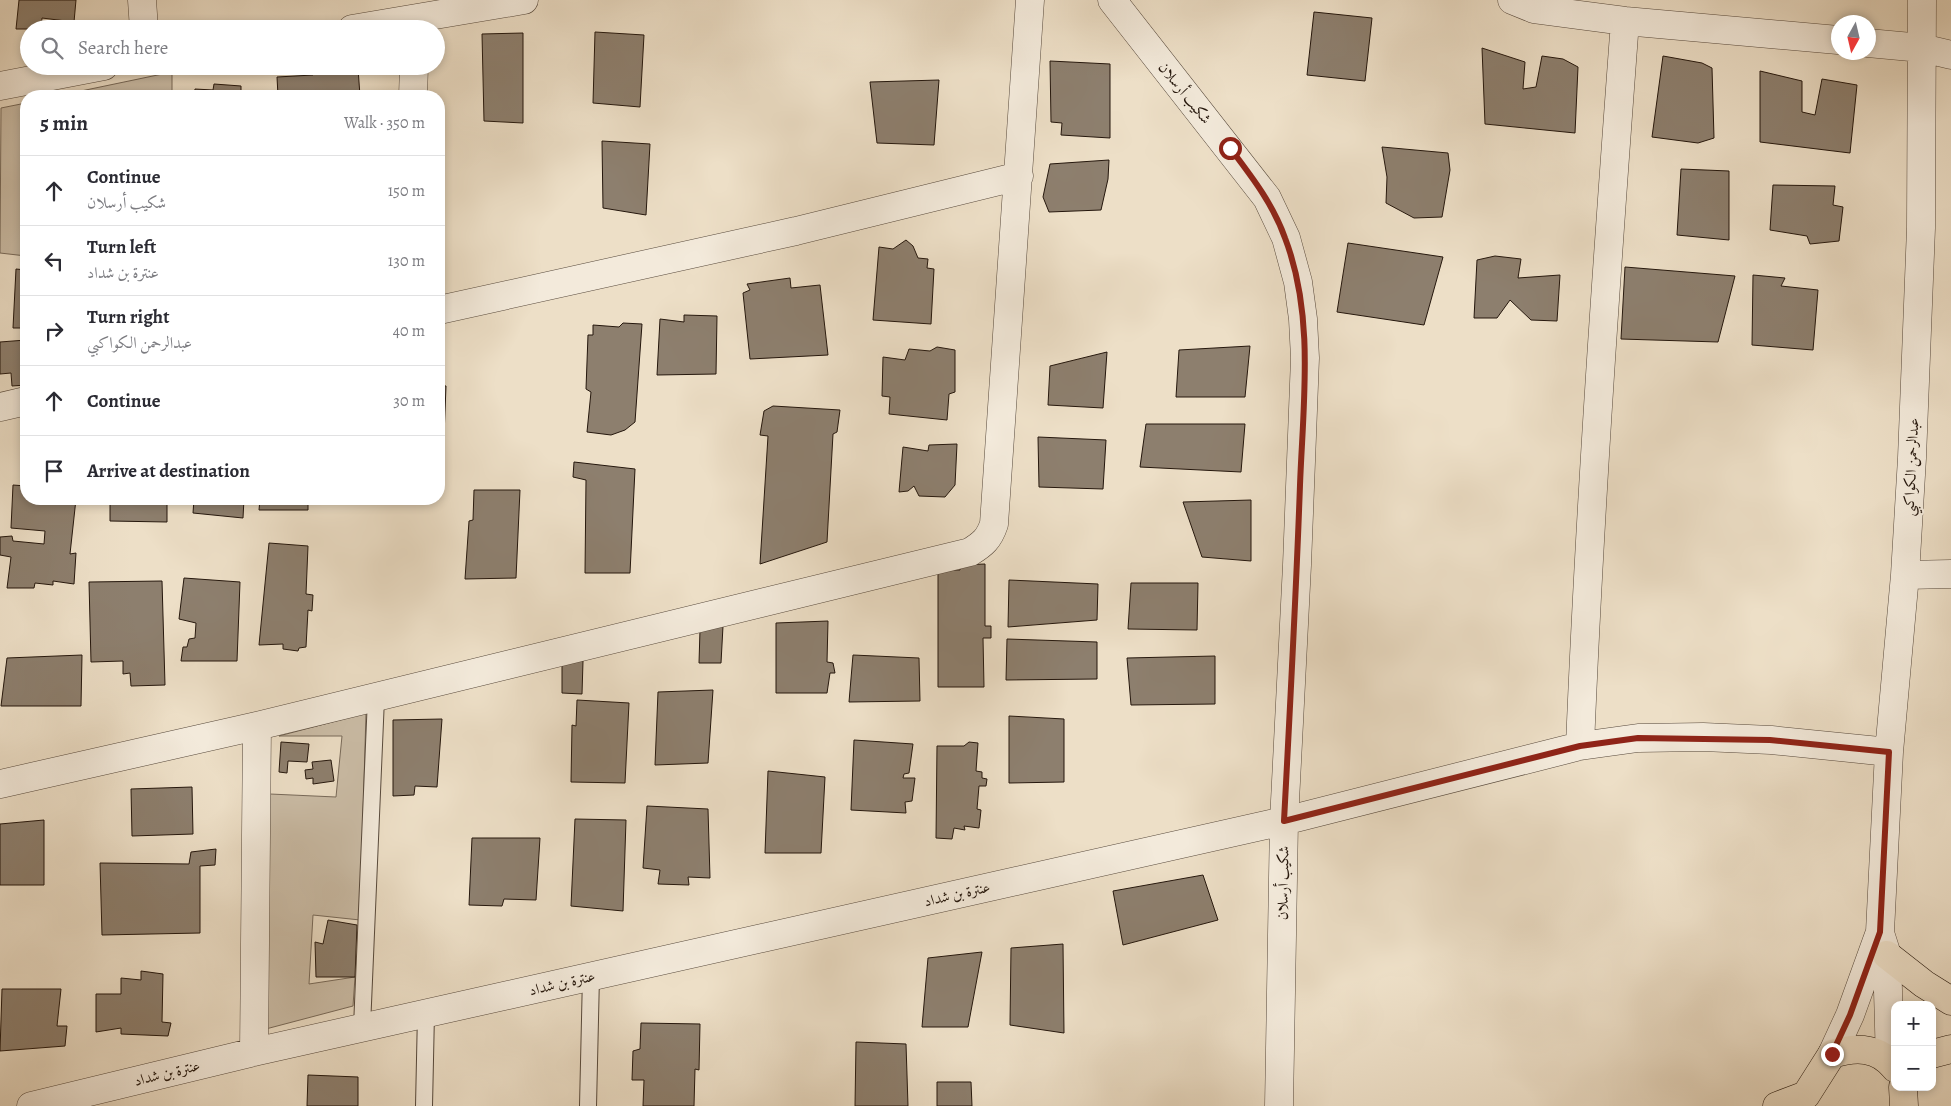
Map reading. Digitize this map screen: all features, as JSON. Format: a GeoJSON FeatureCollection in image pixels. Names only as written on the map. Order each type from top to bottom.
{"type":"FeatureCollection","features":[{"type":"Feature","properties":{"kind":"main road"},"geometry":{"type":"LineString","coordinates":[[1883,944],[1951,1002]]}},
{"type":"Feature","properties":{"kind":"main road"},"geometry":{"type":"LineString","coordinates":[[1777,1106],[1806,1101],[1832,1054],[1852,1048],[1872,1051],[1891,1067]]}},
{"type":"Feature","properties":{"kind":"main road"},"geometry":{"type":"LineString","coordinates":[[1936,1053],[1951,1049]]}},
{"type":"Feature","properties":{"kind":"main road"},"geometry":{"type":"LineString","coordinates":[[1900,1091],[1904,1106]]}},
{"type":"Feature","properties":{"kind":"street"},"geometry":{"type":"LineString","coordinates":[[142,0],[143,20]]}},
{"type":"Feature","properties":{"kind":"street"},"geometry":{"type":"LineString","coordinates":[[433,20],[524,0]]}},
{"type":"Feature","properties":{"kind":"street"},"geometry":{"type":"LineString","coordinates":[[0,784],[376,698],[970,552],[983,545],[990,536],[994,524],[1030,0]]}},
{"type":"Feature","properties":{"kind":"street","name":"شكيب أرسلان"},"geometry":{"type":"LineString","coordinates":[[1112,0],[1267,198],[1286,238],[1298,282],[1303,319],[1305,358],[1284,821],[1279,1106]]}},
{"type":"Feature","properties":{"kind":"street"},"geometry":{"type":"LineString","coordinates":[[1512,0],[1534,9],[1625,20],[1831,39]]}},
{"type":"Feature","properties":{"kind":"street","name":"عبدالرحمن الكواكبي"},"geometry":{"type":"LineString","coordinates":[[1883,944],[1889,752],[1905,575],[1921,228],[1922,0]]}},
{"type":"Feature","properties":{"kind":"street"},"geometry":{"type":"LineString","coordinates":[[1580,746],[1588,551],[1625,20]]}},
{"type":"Feature","properties":{"kind":"street"},"geometry":{"type":"LineString","coordinates":[[1876,44],[1922,48],[1951,55]]}},
{"type":"Feature","properties":{"kind":"street"},"geometry":{"type":"LineString","coordinates":[[0,86],[57,75]]}},
{"type":"Feature","properties":{"kind":"street"},"geometry":{"type":"LineString","coordinates":[[413,90],[414,75]]}},
{"type":"Feature","properties":{"kind":"street"},"geometry":{"type":"LineString","coordinates":[[445,309],[796,231],[1019,176]]}},
{"type":"Feature","properties":{"kind":"street"},"geometry":{"type":"LineString","coordinates":[[0,407],[20,402]]}},
{"type":"Feature","properties":{"kind":"street"},"geometry":{"type":"LineString","coordinates":[[1905,575],[1951,574]]}},
{"type":"Feature","properties":{"kind":"street"},"geometry":{"type":"LineString","coordinates":[[254,1052],[257,726]]}},
{"type":"Feature","properties":{"kind":"street","name":"عنترة بن شداد"},"geometry":{"type":"LineString","coordinates":[[31,1106],[254,1052],[1284,821],[1580,746],[1638,738],[1703,737],[1770,740],[1889,752]]}},
{"type":"Feature","properties":{"kind":"street"},"geometry":{"type":"LineString","coordinates":[[1832,1054],[1883,944]]}},
{"type":"Feature","properties":{"kind":"street"},"geometry":{"type":"LineString","coordinates":[[1883,944],[1893,1046]]}},
{"type":"Feature","properties":{"kind":"lane"},"geometry":{"type":"LineString","coordinates":[[362,1028],[376,698]]}},
{"type":"Feature","properties":{"kind":"lane"},"geometry":{"type":"LineString","coordinates":[[588,1106],[590,976]]}},
{"type":"Feature","properties":{"kind":"lane"},"geometry":{"type":"LineString","coordinates":[[424,1106],[426,1014]]}},
{"type":"Feature","properties":{"kind":"shaded area"},"geometry":{"type":"Polygon","coordinates":[[[158,75],[172,75],[172,90],[86,90],[158,75]]]}},
{"type":"Feature","properties":{"kind":"shaded area"},"geometry":{"type":"Polygon","coordinates":[[[20,104],[20,255],[0,253],[1,108],[20,104]]]}},
{"type":"Feature","properties":{"kind":"shaded area"},"geometry":{"type":"Polygon","coordinates":[[[366,713],[360,920],[313,915],[309,984],[355,977],[353,1006],[262,1030],[270,794],[336,797],[342,736],[279,736],[366,713]]]}},
{"type":"Feature","properties":{"kind":"building"},"geometry":{"type":"Polygon","coordinates":[[[19,0],[76,0],[74,20],[42,18],[42,20],[20,20],[20,29],[16,29],[19,0]]]}},
{"type":"Feature","properties":{"kind":"building"},"geometry":{"type":"Polygon","coordinates":[[[1314,12],[1372,18],[1365,81],[1307,75],[1314,12]]]}},
{"type":"Feature","properties":{"kind":"building"},"geometry":{"type":"Polygon","coordinates":[[[595,32],[644,35],[640,107],[593,103],[595,32]]]}},
{"type":"Feature","properties":{"kind":"building"},"geometry":{"type":"Polygon","coordinates":[[[523,33],[523,123],[484,121],[482,34],[523,33]]]}},
{"type":"Feature","properties":{"kind":"building"},"geometry":{"type":"Polygon","coordinates":[[[1482,48],[1525,62],[1523,89],[1536,87],[1542,56],[1563,59],[1578,67],[1575,133],[1485,124],[1482,48]]]}},
{"type":"Feature","properties":{"kind":"building"},"geometry":{"type":"Polygon","coordinates":[[[1663,56],[1702,63],[1712,68],[1714,138],[1698,143],[1652,137],[1663,56]]]}},
{"type":"Feature","properties":{"kind":"building"},"geometry":{"type":"Polygon","coordinates":[[[1050,61],[1110,64],[1110,138],[1061,135],[1062,123],[1051,122],[1050,61]]]}},
{"type":"Feature","properties":{"kind":"building"},"geometry":{"type":"Polygon","coordinates":[[[1760,71],[1802,81],[1802,112],[1815,115],[1822,79],[1857,85],[1850,153],[1760,142],[1760,71]]]}},
{"type":"Feature","properties":{"kind":"building"},"geometry":{"type":"Polygon","coordinates":[[[358,75],[360,90],[278,90],[277,77],[358,75]]]}},
{"type":"Feature","properties":{"kind":"building"},"geometry":{"type":"Polygon","coordinates":[[[939,80],[934,145],[877,143],[870,82],[939,80]]]}},
{"type":"Feature","properties":{"kind":"building"},"geometry":{"type":"Polygon","coordinates":[[[214,84],[241,86],[241,90],[213,90],[214,84]]]}},
{"type":"Feature","properties":{"kind":"building"},"geometry":{"type":"Polygon","coordinates":[[[602,141],[650,144],[646,215],[603,208],[602,141]]]}},
{"type":"Feature","properties":{"kind":"building"},"geometry":{"type":"Polygon","coordinates":[[[1382,147],[1448,153],[1450,170],[1442,217],[1414,218],[1386,203],[1387,177],[1382,147]]]}},
{"type":"Feature","properties":{"kind":"building"},"geometry":{"type":"Polygon","coordinates":[[[1109,160],[1108,179],[1101,210],[1049,212],[1043,197],[1050,164],[1109,160]]]}},
{"type":"Feature","properties":{"kind":"building"},"geometry":{"type":"Polygon","coordinates":[[[1681,169],[1729,171],[1729,240],[1677,235],[1681,169]]]}},
{"type":"Feature","properties":{"kind":"building"},"geometry":{"type":"Polygon","coordinates":[[[1773,185],[1835,186],[1833,205],[1843,207],[1839,241],[1810,244],[1807,236],[1770,230],[1773,185]]]}},
{"type":"Feature","properties":{"kind":"building"},"geometry":{"type":"Polygon","coordinates":[[[906,240],[913,246],[918,258],[928,259],[927,268],[934,269],[931,324],[873,320],[879,247],[893,249],[906,240]]]}},
{"type":"Feature","properties":{"kind":"building"},"geometry":{"type":"Polygon","coordinates":[[[1348,243],[1443,257],[1424,325],[1337,312],[1348,243]]]}},
{"type":"Feature","properties":{"kind":"building"},"geometry":{"type":"Polygon","coordinates":[[[1495,256],[1521,259],[1518,278],[1560,275],[1557,321],[1531,320],[1510,300],[1497,318],[1474,318],[1477,260],[1495,256]]]}},
{"type":"Feature","properties":{"kind":"building"},"geometry":{"type":"Polygon","coordinates":[[[1625,267],[1735,276],[1718,342],[1621,339],[1625,267]]]}},
{"type":"Feature","properties":{"kind":"building"},"geometry":{"type":"Polygon","coordinates":[[[16,269],[20,269],[20,328],[13,328],[16,269]]]}},
{"type":"Feature","properties":{"kind":"building"},"geometry":{"type":"Polygon","coordinates":[[[1753,275],[1785,278],[1781,286],[1818,290],[1813,350],[1752,345],[1753,275]]]}},
{"type":"Feature","properties":{"kind":"building"},"geometry":{"type":"Polygon","coordinates":[[[790,278],[791,288],[820,285],[828,355],[750,359],[743,293],[750,290],[747,284],[790,278]]]}},
{"type":"Feature","properties":{"kind":"building"},"geometry":{"type":"Polygon","coordinates":[[[684,315],[717,316],[716,374],[657,375],[660,319],[684,322],[684,315]]]}},
{"type":"Feature","properties":{"kind":"building"},"geometry":{"type":"Polygon","coordinates":[[[623,323],[642,324],[635,422],[625,430],[611,435],[587,432],[591,392],[586,389],[588,335],[593,335],[593,325],[619,327],[623,323]]]}},
{"type":"Feature","properties":{"kind":"building"},"geometry":{"type":"Polygon","coordinates":[[[20,340],[20,385],[12,386],[11,373],[0,374],[0,342],[20,340]]]}},
{"type":"Feature","properties":{"kind":"building"},"geometry":{"type":"Polygon","coordinates":[[[1250,346],[1245,397],[1176,397],[1179,350],[1250,346]]]}},
{"type":"Feature","properties":{"kind":"building"},"geometry":{"type":"Polygon","coordinates":[[[937,347],[955,350],[955,392],[949,394],[947,420],[889,414],[890,397],[882,396],[883,357],[905,360],[909,349],[930,351],[937,347]]]}},
{"type":"Feature","properties":{"kind":"building"},"geometry":{"type":"Polygon","coordinates":[[[1107,352],[1103,408],[1048,405],[1050,366],[1107,352]]]}},
{"type":"Feature","properties":{"kind":"building"},"geometry":{"type":"Polygon","coordinates":[[[773,406],[840,410],[837,432],[833,434],[827,542],[760,564],[768,436],[760,435],[764,411],[773,406]]]}},
{"type":"Feature","properties":{"kind":"building"},"geometry":{"type":"Polygon","coordinates":[[[1146,424],[1245,424],[1241,472],[1140,467],[1146,424]]]}},
{"type":"Feature","properties":{"kind":"building"},"geometry":{"type":"Polygon","coordinates":[[[1038,437],[1106,440],[1103,489],[1039,487],[1038,437]]]}},
{"type":"Feature","properties":{"kind":"building"},"geometry":{"type":"Polygon","coordinates":[[[957,444],[955,485],[945,497],[919,496],[914,486],[908,491],[899,492],[903,447],[928,451],[929,445],[957,444]]]}},
{"type":"Feature","properties":{"kind":"building"},"geometry":{"type":"Polygon","coordinates":[[[574,462],[635,469],[630,573],[585,573],[586,480],[573,477],[574,462]]]}},
{"type":"Feature","properties":{"kind":"building"},"geometry":{"type":"Polygon","coordinates":[[[13,485],[20,486],[20,505],[75,505],[70,554],[76,553],[74,584],[53,581],[53,585],[35,583],[34,588],[7,588],[11,557],[0,555],[0,537],[12,536],[13,541],[44,544],[45,531],[11,528],[13,485]]]}},
{"type":"Feature","properties":{"kind":"building"},"geometry":{"type":"Polygon","coordinates":[[[474,490],[520,490],[516,578],[465,579],[469,521],[473,520],[474,490]]]}},
{"type":"Feature","properties":{"kind":"building"},"geometry":{"type":"Polygon","coordinates":[[[1251,500],[1251,561],[1202,557],[1183,502],[1251,500]]]}},
{"type":"Feature","properties":{"kind":"building"},"geometry":{"type":"Polygon","coordinates":[[[110,505],[167,505],[167,522],[110,521],[110,505]]]}},
{"type":"Feature","properties":{"kind":"building"},"geometry":{"type":"Polygon","coordinates":[[[194,505],[244,505],[243,518],[193,513],[194,505]]]}},
{"type":"Feature","properties":{"kind":"building"},"geometry":{"type":"Polygon","coordinates":[[[259,505],[308,505],[308,510],[259,510],[259,505]]]}},
{"type":"Feature","properties":{"kind":"building"},"geometry":{"type":"Polygon","coordinates":[[[269,543],[308,546],[306,594],[313,595],[312,611],[308,610],[306,647],[299,648],[298,651],[283,649],[283,644],[259,645],[269,543]]]}},
{"type":"Feature","properties":{"kind":"building"},"geometry":{"type":"Polygon","coordinates":[[[985,564],[985,626],[991,626],[991,638],[983,638],[984,687],[938,687],[938,570],[960,570],[960,565],[985,564]]]}},
{"type":"Feature","properties":{"kind":"building"},"geometry":{"type":"Polygon","coordinates":[[[184,578],[240,582],[237,661],[181,661],[183,647],[187,647],[189,639],[195,638],[196,623],[179,619],[184,578]]]}},
{"type":"Feature","properties":{"kind":"building"},"geometry":{"type":"Polygon","coordinates":[[[1009,580],[1098,584],[1097,620],[1008,627],[1009,580]]]}},
{"type":"Feature","properties":{"kind":"building"},"geometry":{"type":"Polygon","coordinates":[[[162,581],[165,685],[131,686],[130,673],[123,674],[123,661],[91,662],[89,582],[162,581]]]}},
{"type":"Feature","properties":{"kind":"building"},"geometry":{"type":"Polygon","coordinates":[[[1131,583],[1198,583],[1197,630],[1128,629],[1131,583]]]}},
{"type":"Feature","properties":{"kind":"building"},"geometry":{"type":"Polygon","coordinates":[[[828,621],[827,662],[833,663],[835,673],[830,673],[827,693],[776,693],[776,623],[828,621]]]}},
{"type":"Feature","properties":{"kind":"building"},"geometry":{"type":"Polygon","coordinates":[[[723,626],[721,663],[699,663],[700,630],[723,626]]]}},
{"type":"Feature","properties":{"kind":"building"},"geometry":{"type":"Polygon","coordinates":[[[1007,639],[1097,642],[1097,679],[1006,680],[1007,639]]]}},
{"type":"Feature","properties":{"kind":"building"},"geometry":{"type":"Polygon","coordinates":[[[82,655],[81,706],[1,706],[7,658],[82,655]]]}},
{"type":"Feature","properties":{"kind":"building"},"geometry":{"type":"Polygon","coordinates":[[[853,655],[919,658],[920,701],[849,702],[853,655]]]}},
{"type":"Feature","properties":{"kind":"building"},"geometry":{"type":"Polygon","coordinates":[[[1215,656],[1215,704],[1131,705],[1127,658],[1215,656]]]}},
{"type":"Feature","properties":{"kind":"building"},"geometry":{"type":"Polygon","coordinates":[[[562,661],[583,661],[582,694],[562,693],[562,661]]]}},
{"type":"Feature","properties":{"kind":"building"},"geometry":{"type":"Polygon","coordinates":[[[713,690],[708,763],[655,765],[658,692],[713,690]]]}},
{"type":"Feature","properties":{"kind":"building"},"geometry":{"type":"Polygon","coordinates":[[[577,700],[629,703],[625,783],[571,782],[572,725],[576,726],[577,700]]]}},
{"type":"Feature","properties":{"kind":"building"},"geometry":{"type":"Polygon","coordinates":[[[1009,716],[1064,719],[1064,782],[1009,783],[1009,716]]]}},
{"type":"Feature","properties":{"kind":"building"},"geometry":{"type":"Polygon","coordinates":[[[442,719],[437,787],[415,786],[414,795],[393,796],[393,720],[442,719]]]}},
{"type":"Feature","properties":{"kind":"building"},"geometry":{"type":"Polygon","coordinates":[[[854,740],[913,744],[909,773],[904,774],[903,778],[915,778],[912,801],[905,802],[906,813],[851,810],[854,740]]]}},
{"type":"Feature","properties":{"kind":"building"},"geometry":{"type":"Polygon","coordinates":[[[281,742],[309,744],[307,762],[288,761],[287,773],[279,772],[281,742]]]}},
{"type":"Feature","properties":{"kind":"building"},"geometry":{"type":"Polygon","coordinates":[[[969,742],[978,743],[976,771],[982,772],[982,778],[987,779],[986,786],[979,786],[977,809],[981,810],[979,828],[964,826],[965,830],[954,828],[952,839],[936,838],[937,746],[964,746],[969,742]]]}},
{"type":"Feature","properties":{"kind":"building"},"geometry":{"type":"Polygon","coordinates":[[[331,760],[334,781],[313,784],[313,778],[306,779],[305,770],[313,769],[312,762],[331,760]]]}},
{"type":"Feature","properties":{"kind":"building"},"geometry":{"type":"Polygon","coordinates":[[[768,771],[825,777],[821,853],[765,853],[768,771]]]}},
{"type":"Feature","properties":{"kind":"building"},"geometry":{"type":"Polygon","coordinates":[[[192,787],[193,834],[132,836],[131,789],[192,787]]]}},
{"type":"Feature","properties":{"kind":"building"},"geometry":{"type":"Polygon","coordinates":[[[647,806],[708,809],[710,878],[688,877],[689,885],[658,884],[660,870],[643,868],[647,806]]]}},
{"type":"Feature","properties":{"kind":"building"},"geometry":{"type":"Polygon","coordinates":[[[575,819],[626,820],[623,911],[571,906],[575,819]]]}},
{"type":"Feature","properties":{"kind":"building"},"geometry":{"type":"Polygon","coordinates":[[[44,820],[44,885],[0,885],[0,824],[44,820]]]}},
{"type":"Feature","properties":{"kind":"building"},"geometry":{"type":"Polygon","coordinates":[[[472,838],[540,838],[536,900],[504,899],[502,906],[469,905],[472,838]]]}},
{"type":"Feature","properties":{"kind":"building"},"geometry":{"type":"Polygon","coordinates":[[[216,849],[215,865],[200,866],[200,933],[102,935],[100,863],[189,864],[191,852],[216,849]]]}},
{"type":"Feature","properties":{"kind":"building"},"geometry":{"type":"Polygon","coordinates":[[[1203,875],[1218,920],[1123,945],[1113,891],[1203,875]]]}},
{"type":"Feature","properties":{"kind":"building"},"geometry":{"type":"Polygon","coordinates":[[[328,920],[357,925],[355,977],[316,977],[315,942],[323,944],[328,920]]]}},
{"type":"Feature","properties":{"kind":"building"},"geometry":{"type":"Polygon","coordinates":[[[1063,944],[1064,1033],[1010,1025],[1011,948],[1063,944]]]}},
{"type":"Feature","properties":{"kind":"building"},"geometry":{"type":"Polygon","coordinates":[[[982,952],[968,1027],[922,1027],[928,958],[982,952]]]}},
{"type":"Feature","properties":{"kind":"building"},"geometry":{"type":"Polygon","coordinates":[[[141,971],[163,974],[162,1022],[171,1023],[168,1036],[121,1034],[121,1028],[96,1032],[96,994],[121,994],[121,978],[141,980],[141,971]]]}},
{"type":"Feature","properties":{"kind":"building"},"geometry":{"type":"Polygon","coordinates":[[[2,989],[61,989],[57,1026],[67,1026],[65,1046],[0,1051],[2,989]]]}},
{"type":"Feature","properties":{"kind":"building"},"geometry":{"type":"Polygon","coordinates":[[[641,1023],[700,1024],[699,1070],[695,1069],[694,1106],[643,1106],[644,1080],[632,1080],[633,1051],[640,1049],[641,1023]]]}},
{"type":"Feature","properties":{"kind":"building"},"geometry":{"type":"Polygon","coordinates":[[[856,1042],[906,1044],[908,1106],[855,1106],[856,1042]]]}},
{"type":"Feature","properties":{"kind":"building"},"geometry":{"type":"Polygon","coordinates":[[[308,1075],[358,1077],[358,1106],[307,1106],[308,1075]]]}},
{"type":"Feature","properties":{"kind":"building"},"geometry":{"type":"Polygon","coordinates":[[[937,1082],[971,1082],[972,1106],[937,1106],[937,1082]]]}},
{"type":"Feature","properties":{"kind":"route"},"geometry":{"type":"LineString","coordinates":[[1230,148],[1267,198],[1286,238],[1298,282],[1303,319],[1305,358],[1284,821],[1580,746],[1638,738],[1703,737],[1770,740],[1889,752],[1880,932],[1850,1015],[1832,1054]]}}]}
